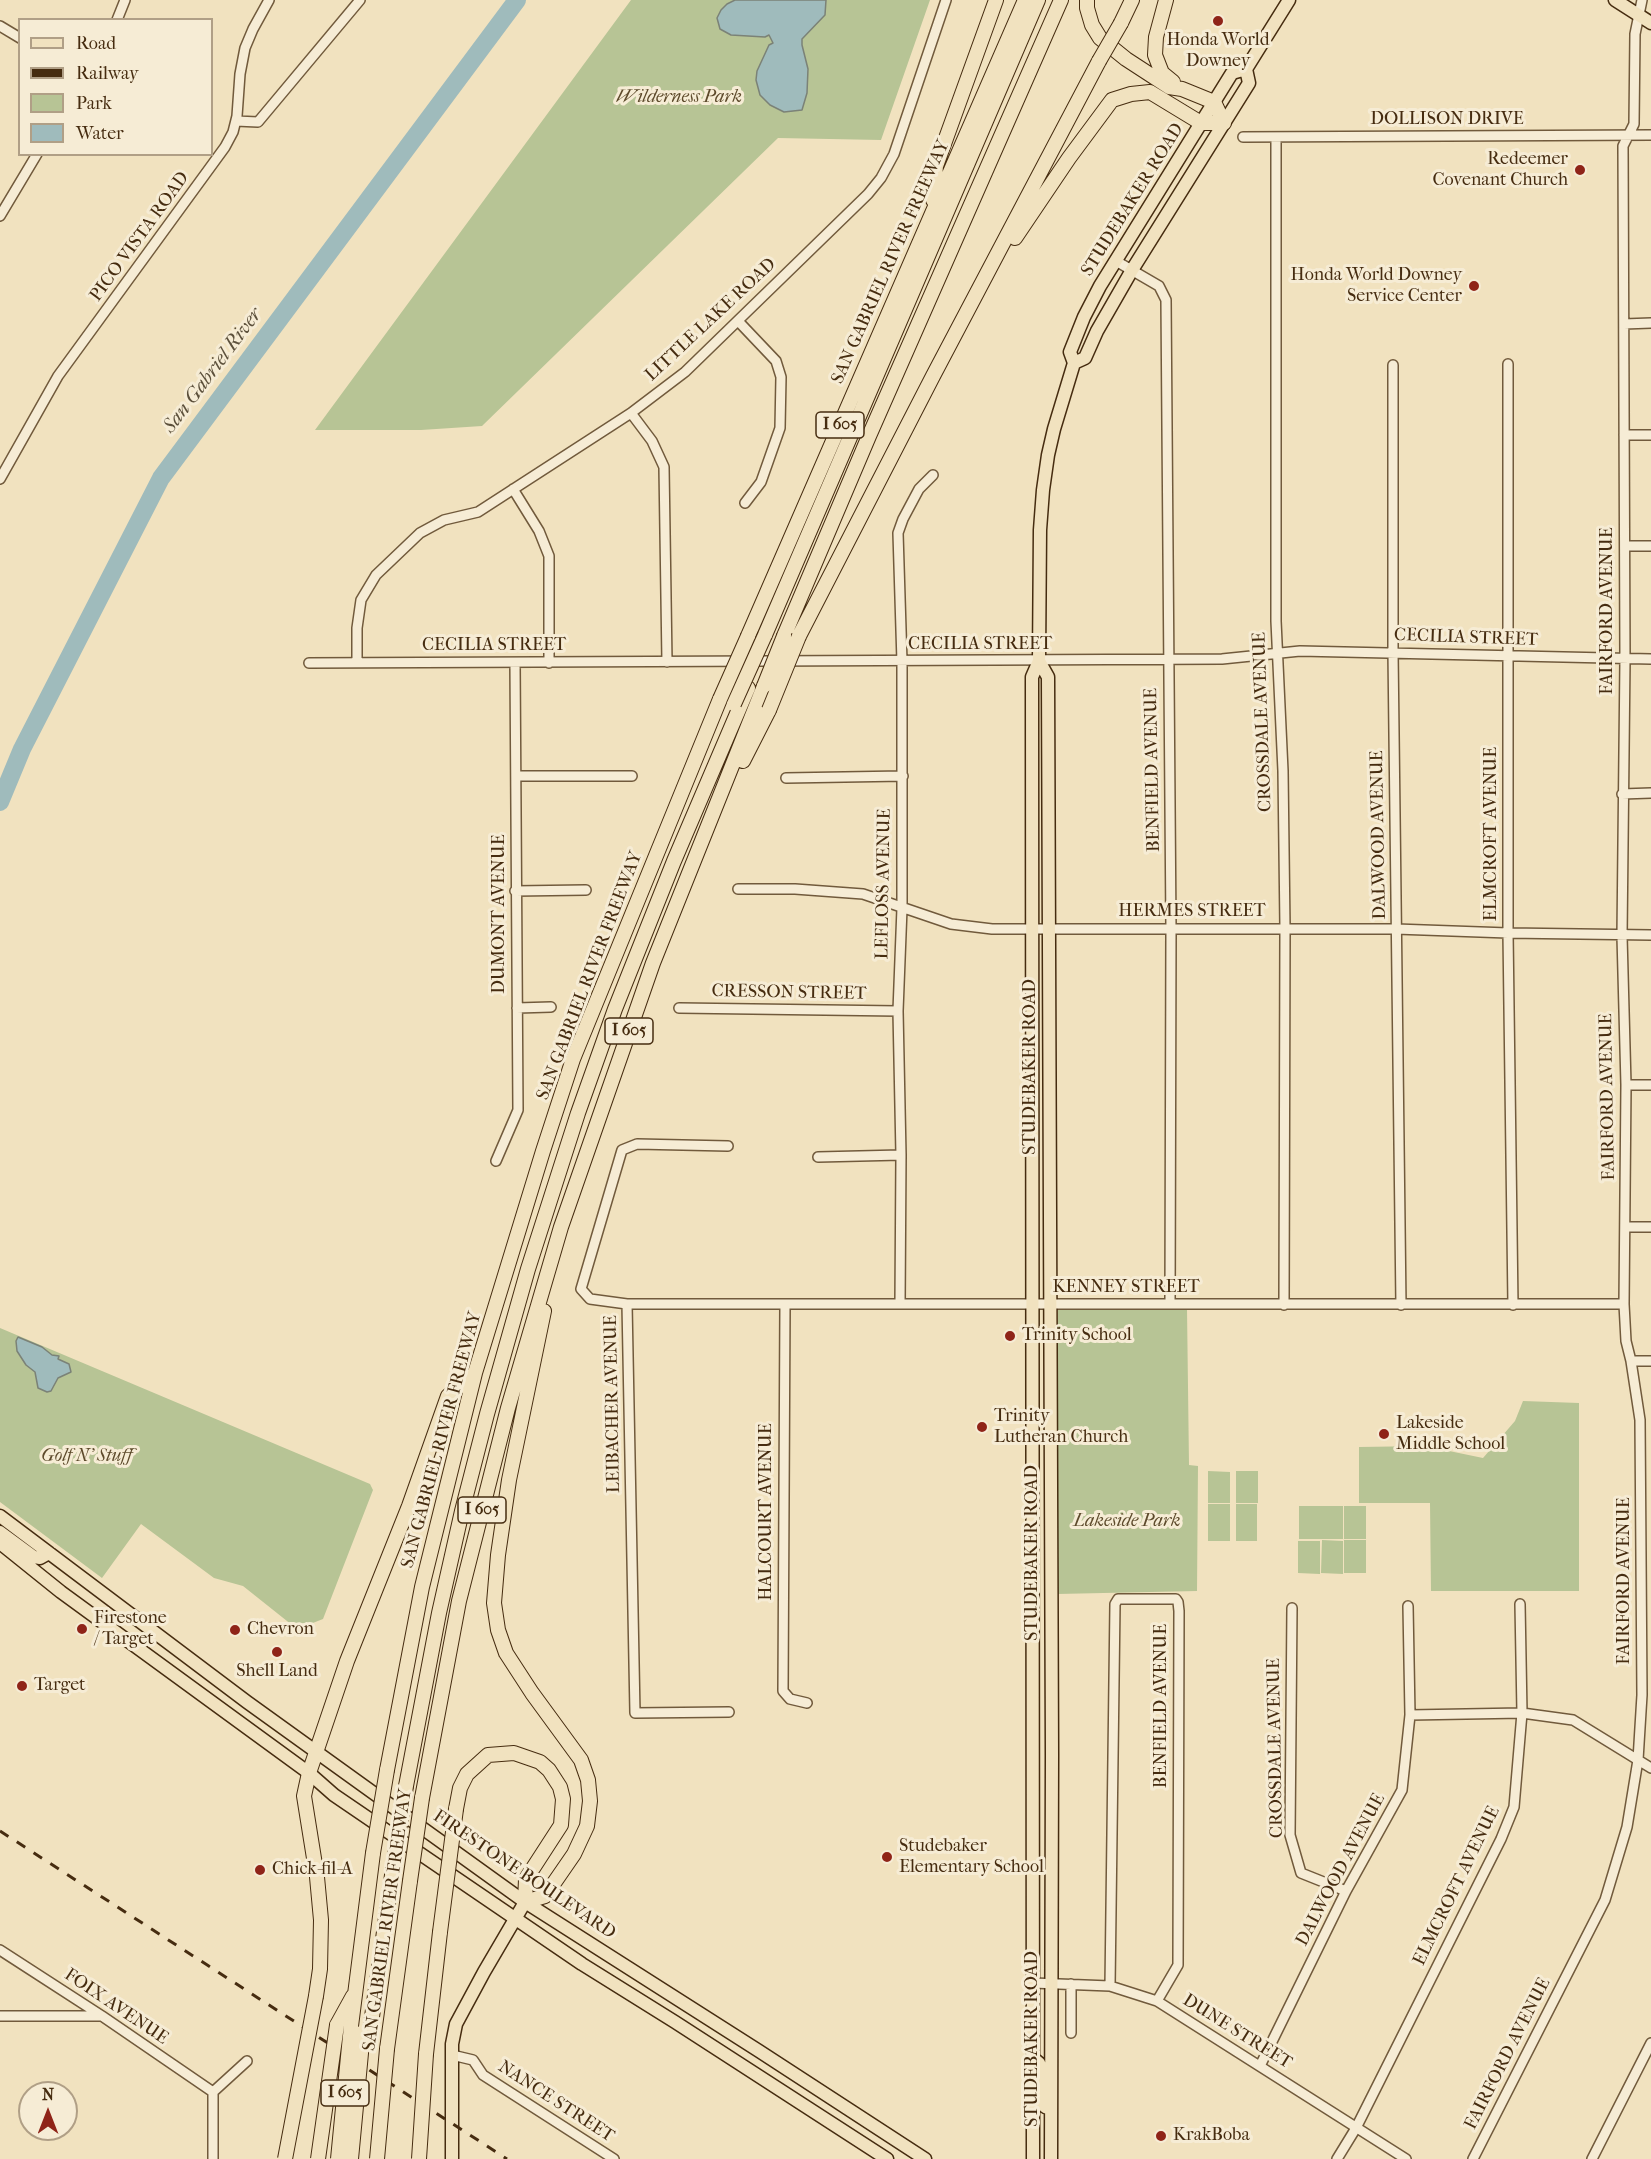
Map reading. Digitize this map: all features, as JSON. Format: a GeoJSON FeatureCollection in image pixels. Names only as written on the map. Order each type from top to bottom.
{"type":"FeatureCollection","features":[{"type":"Feature","properties":{"kind":"highway"},"geometry":{"type":"LineString","coordinates":[[931,214],[936,166],[996,0]]}},
{"type":"Feature","properties":{"kind":"highway","name":"SAN GABRIEL RIVER FREEWAY"},"geometry":{"type":"LineString","coordinates":[[338,2159],[361,2032],[356,1989],[373,1853],[422,1587],[475,1373],[573,1059],[720,699],[1025,0]]}},
{"type":"Feature","properties":{"kind":"highway"},"geometry":{"type":"LineString","coordinates":[[403,1783],[462,1511],[487,1414],[532,1258],[578,1113],[615,1009],[674,861],[773,635],[1038,0]]}},
{"type":"Feature","properties":{"kind":"highway","name":"SAN GABRIEL RIVER FREEWAY"},"geometry":{"type":"LineString","coordinates":[[377,2159],[387,2049],[422,1798],[459,1601],[508,1408],[561,1227],[652,963],[764,686],[773,635],[869,436],[1061,0]]}},
{"type":"Feature","properties":{"kind":"highway"},"geometry":{"type":"LineString","coordinates":[[1087,0],[1092,25],[1100,38],[1126,59],[1169,87],[1182,88]]}},
{"type":"Feature","properties":{"kind":"highway"},"geometry":{"type":"LineString","coordinates":[[704,838],[769,710],[799,636],[1132,0]]}},
{"type":"Feature","properties":{"kind":"highway"},"geometry":{"type":"LineString","coordinates":[[977,294],[1069,158],[1112,100],[1131,93],[1150,92],[1201,123],[1224,123],[1214,102],[1182,88],[1162,73],[1155,55],[1156,36],[1166,0]]}},
{"type":"Feature","properties":{"kind":"highway"},"geometry":{"type":"LineString","coordinates":[[351,2159],[361,2032],[437,1591],[502,1335],[533,1228],[616,986],[672,846],[734,704],[773,635]]}},
{"type":"Feature","properties":{"kind":"highway"},"geometry":{"type":"LineString","coordinates":[[419,2159],[426,2054],[440,1932],[456,1809],[460,1788],[467,1773],[488,1755],[514,1753],[540,1762],[549,1770],[560,1787],[563,1799],[561,1825],[526,1878],[525,1902],[545,1896],[574,1854],[587,1826],[590,1801],[588,1780],[581,1760],[506,1653],[498,1630],[494,1603],[498,1555],[509,1480],[561,1227]]}},
{"type":"Feature","properties":{"kind":"highway"},"geometry":{"type":"LineString","coordinates":[[285,2159],[320,1969],[321,1920],[317,1877],[304,1796],[309,1773],[347,1661],[409,1506],[448,1396],[475,1373]]}},
{"type":"Feature","properties":{"kind":"highway"},"geometry":{"type":"LineString","coordinates":[[318,2159],[337,2025],[356,1989]]}},
{"type":"Feature","properties":{"kind":"highway"},"geometry":{"type":"LineString","coordinates":[[358,2159],[361,2032]]}},
{"type":"Feature","properties":{"kind":"main road","name":"STUDEBAKER ROAD"},"geometry":{"type":"LineString","coordinates":[[1032,2158],[1034,1305],[1032,677],[1039,661],[1040,530],[1043,490],[1054,429],[1074,363],[1070,352],[1071,345],[1095,296],[1232,73],[1246,69],[1289,0]]}},
{"type":"Feature","properties":{"kind":"main road"},"geometry":{"type":"LineString","coordinates":[[1615,0],[1651,23]]}},
{"type":"Feature","properties":{"kind":"main road","name":"STUDEBAKER ROAD"},"geometry":{"type":"LineString","coordinates":[[1074,363],[1085,358],[1097,331],[1132,270],[1249,83],[1246,69]]}},
{"type":"Feature","properties":{"kind":"main road","name":"STUDEBAKER ROAD"},"geometry":{"type":"LineString","coordinates":[[1039,661],[1048,677],[1052,1737],[1051,2159]]}},
{"type":"Feature","properties":{"kind":"main road","name":"FIRESTONE BOULEVARD"},"geometry":{"type":"LineString","coordinates":[[0,1516],[247,1702],[525,1902],[925,2159]]}},
{"type":"Feature","properties":{"kind":"main road"},"geometry":{"type":"LineString","coordinates":[[0,1532],[34,1557],[40,1558],[49,1553]]}},
{"type":"Feature","properties":{"kind":"main road"},"geometry":{"type":"LineString","coordinates":[[0,1543],[61,1592],[309,1773],[334,1795],[513,1919],[887,2159]]}},
{"type":"Feature","properties":{"kind":"main road"},"geometry":{"type":"LineString","coordinates":[[452,2159],[452,2055],[456,2024],[513,1919],[525,1902]]}},
{"type":"Feature","properties":{"kind":"main road"},"geometry":{"type":"LineString","coordinates":[[1033,2013],[1041,2015],[1045,2021],[1045,2057],[1051,2064]]}},
{"type":"Feature","properties":{"kind":"main road"},"geometry":{"type":"LineString","coordinates":[[747,2068],[759,2051]]}},
{"type":"Feature","properties":{"kind":"main road"},"geometry":{"type":"LineString","coordinates":[[1033,2058],[1042,2070],[1043,2102],[1045,2107],[1051,2109]]}},
{"type":"Feature","properties":{"kind":"main road"},"geometry":{"type":"LineString","coordinates":[[835,2126],[847,2108]]}},
{"type":"Feature","properties":{"kind":"main road"},"geometry":{"type":"LineString","coordinates":[[873,2150],[885,2133]]}},
{"type":"Feature","properties":{"kind":"street"},"geometry":{"type":"LineString","coordinates":[[118,18],[125,0]]}},
{"type":"Feature","properties":{"kind":"street","name":"PICO VISTA ROAD"},"geometry":{"type":"LineString","coordinates":[[0,479],[58,376],[222,153],[231,137],[236,121],[245,48],[269,0]]}},
{"type":"Feature","properties":{"kind":"street"},"geometry":{"type":"LineString","coordinates":[[236,121],[258,122],[360,0]]}},
{"type":"Feature","properties":{"kind":"street","name":"LITTLE LAKE ROAD"},"geometry":{"type":"LineString","coordinates":[[357,663],[357,628],[361,600],[376,575],[420,533],[444,520],[478,512],[631,412],[685,372],[868,194],[881,178],[894,154],[946,0]]}},
{"type":"Feature","properties":{"kind":"street","name":"FAIRFORD AVENUE"},"geometry":{"type":"LineString","coordinates":[[1473,2159],[1605,1900],[1627,1827],[1638,1760],[1642,1695],[1646,1488],[1640,1420],[1626,1341],[1624,1304],[1626,1086],[1622,936],[1625,659],[1623,147],[1634,124],[1635,34],[1642,0]]}},
{"type":"Feature","properties":{"kind":"street"},"geometry":{"type":"LineString","coordinates":[[0,26],[18,37]]}},
{"type":"Feature","properties":{"kind":"street","name":"DOLLISON DRIVE"},"geometry":{"type":"LineString","coordinates":[[1243,137],[1651,135]]}},
{"type":"Feature","properties":{"kind":"street","name":"CROSSDALE AVENUE"},"geometry":{"type":"LineString","coordinates":[[1276,138],[1276,621],[1283,771],[1285,928],[1284,1305]]}},
{"type":"Feature","properties":{"kind":"street"},"geometry":{"type":"LineString","coordinates":[[0,216],[36,156]]}},
{"type":"Feature","properties":{"kind":"street","name":"BENFIELD AVENUE"},"geometry":{"type":"LineString","coordinates":[[1116,261],[1159,286],[1166,300],[1171,929],[1170,1305]]}},
{"type":"Feature","properties":{"kind":"street"},"geometry":{"type":"LineString","coordinates":[[738,321],[776,361],[781,377],[780,428],[761,482],[745,503]]}},
{"type":"Feature","properties":{"kind":"street"},"geometry":{"type":"LineString","coordinates":[[1624,324],[1651,323]]}},
{"type":"Feature","properties":{"kind":"street","name":"ELMCROFT AVENUE"},"geometry":{"type":"LineString","coordinates":[[1508,364],[1508,933],[1513,1305]]}},
{"type":"Feature","properties":{"kind":"street","name":"DALWOOD AVENUE"},"geometry":{"type":"LineString","coordinates":[[1393,365],[1393,652],[1401,1305]]}},
{"type":"Feature","properties":{"kind":"street"},"geometry":{"type":"LineString","coordinates":[[631,412],[652,441],[664,467],[667,662]]}},
{"type":"Feature","properties":{"kind":"street"},"geometry":{"type":"LineString","coordinates":[[1624,435],[1651,435]]}},
{"type":"Feature","properties":{"kind":"street","name":"LEFLOSS AVENUE"},"geometry":{"type":"LineString","coordinates":[[900,1305],[901,1155],[898,1011],[902,908],[903,776],[898,533],[919,489],[933,475]]}},
{"type":"Feature","properties":{"kind":"street"},"geometry":{"type":"LineString","coordinates":[[513,489],[539,531],[549,556],[549,663]]}},
{"type":"Feature","properties":{"kind":"street"},"geometry":{"type":"LineString","coordinates":[[1625,546],[1651,546]]}},
{"type":"Feature","properties":{"kind":"street","name":"CECILIA STREET"},"geometry":{"type":"LineString","coordinates":[[309,663],[1222,659],[1300,651],[1651,659]]}},
{"type":"Feature","properties":{"kind":"street","name":"DUMONT AVENUE"},"geometry":{"type":"LineString","coordinates":[[496,1161],[518,1110],[515,663]]}},
{"type":"Feature","properties":{"kind":"street"},"geometry":{"type":"LineString","coordinates":[[516,776],[632,776]]}},
{"type":"Feature","properties":{"kind":"street"},"geometry":{"type":"LineString","coordinates":[[786,778],[903,776]]}},
{"type":"Feature","properties":{"kind":"street"},"geometry":{"type":"LineString","coordinates":[[1622,794],[1651,793]]}},
{"type":"Feature","properties":{"kind":"street","name":"HERMES STREET"},"geometry":{"type":"LineString","coordinates":[[738,889],[795,889],[863,894],[951,924],[992,929],[1396,929],[1651,935]]}},
{"type":"Feature","properties":{"kind":"street"},"geometry":{"type":"LineString","coordinates":[[515,891],[586,890]]}},
{"type":"Feature","properties":{"kind":"street"},"geometry":{"type":"LineString","coordinates":[[517,1008],[551,1007]]}},
{"type":"Feature","properties":{"kind":"street","name":"CRESSON STREET"},"geometry":{"type":"LineString","coordinates":[[680,1008],[898,1011]]}},
{"type":"Feature","properties":{"kind":"street"},"geometry":{"type":"LineString","coordinates":[[1626,1086],[1651,1085]]}},
{"type":"Feature","properties":{"kind":"street","name":"LEIBACHER AVENUE"},"geometry":{"type":"LineString","coordinates":[[728,1146],[637,1144],[622,1150],[581,1289],[590,1299],[627,1305],[635,1713],[729,1712]]}},
{"type":"Feature","properties":{"kind":"street"},"geometry":{"type":"LineString","coordinates":[[818,1156],[901,1155]]}},
{"type":"Feature","properties":{"kind":"street"},"geometry":{"type":"LineString","coordinates":[[1626,1227],[1651,1227]]}},
{"type":"Feature","properties":{"kind":"street","name":"KENNEY STREET"},"geometry":{"type":"LineString","coordinates":[[627,1305],[1624,1304]]}},
{"type":"Feature","properties":{"kind":"street","name":"HALCOURT AVENUE"},"geometry":{"type":"LineString","coordinates":[[785,1305],[783,1691],[790,1699],[807,1703]]}},
{"type":"Feature","properties":{"kind":"street"},"geometry":{"type":"LineString","coordinates":[[1631,1361],[1651,1361]]}},
{"type":"Feature","properties":{"kind":"street","name":"BENFIELD AVENUE"},"geometry":{"type":"LineString","coordinates":[[1110,1986],[1115,1604],[1118,1599],[1176,1599],[1179,1611],[1178,1965],[1157,2001]]}},
{"type":"Feature","properties":{"kind":"street","name":"ELMCROFT AVENUE"},"geometry":{"type":"LineString","coordinates":[[1337,2159],[1356,2128],[1501,1839],[1514,1808],[1522,1713],[1520,1604]]}},
{"type":"Feature","properties":{"kind":"street","name":"DALWOOD AVENUE"},"geometry":{"type":"LineString","coordinates":[[1260,2066],[1346,1891],[1402,1790],[1410,1715],[1408,1606]]}},
{"type":"Feature","properties":{"kind":"street","name":"CROSSDALE AVENUE"},"geometry":{"type":"LineString","coordinates":[[1292,1608],[1290,1835],[1301,1873],[1346,1891]]}},
{"type":"Feature","properties":{"kind":"street"},"geometry":{"type":"LineString","coordinates":[[1410,1715],[1522,1713],[1573,1720],[1651,1768]]}},
{"type":"Feature","properties":{"kind":"street","name":"FOIX AVENUE"},"geometry":{"type":"LineString","coordinates":[[0,1950],[213,2092]]}},
{"type":"Feature","properties":{"kind":"street","name":"DUNE STREET"},"geometry":{"type":"LineString","coordinates":[[1034,1983],[1110,1986],[1157,2001],[1406,2159]]}},
{"type":"Feature","properties":{"kind":"street"},"geometry":{"type":"LineString","coordinates":[[1071,1984],[1071,2033]]}},
{"type":"Feature","properties":{"kind":"street"},"geometry":{"type":"LineString","coordinates":[[0,2016],[102,2016]]}},
{"type":"Feature","properties":{"kind":"street"},"geometry":{"type":"LineString","coordinates":[[1592,2159],[1651,2043]]}},
{"type":"Feature","properties":{"kind":"street","name":"NANCE STREET"},"geometry":{"type":"LineString","coordinates":[[452,2055],[473,2060],[483,2075],[614,2159]]}},
{"type":"Feature","properties":{"kind":"street"},"geometry":{"type":"LineString","coordinates":[[213,2159],[213,2092],[247,2061]]}},
{"type":"Feature","properties":{"kind":"green space","name":"Wilderness Park"},"geometry":{"type":"Polygon","coordinates":[[[631,0],[930,0],[881,140],[778,138],[482,426],[421,430],[315,430],[631,0]]]}},
{"type":"Feature","properties":{"kind":"green space","name":"Lakeside Park"},"geometry":{"type":"Polygon","coordinates":[[[1187,1309],[1189,1465],[1198,1466],[1197,1591],[1057,1594],[1058,1310],[1187,1309]]]}},
{"type":"Feature","properties":{"kind":"green space","name":"Golf N' Stuff"},"geometry":{"type":"Polygon","coordinates":[[[0,1328],[370,1484],[373,1490],[323,1619],[300,1628],[292,1625],[243,1586],[214,1578],[141,1524],[102,1578],[0,1502],[0,1328]]]}},
{"type":"Feature","properties":{"kind":"green space"},"geometry":{"type":"Polygon","coordinates":[[[1523,1401],[1579,1403],[1579,1591],[1431,1591],[1430,1503],[1359,1503],[1359,1447],[1425,1446],[1483,1458],[1515,1421],[1523,1401]]]}},
{"type":"Feature","properties":{"kind":"green space"},"geometry":{"type":"Polygon","coordinates":[[[1208,1471],[1230,1472],[1230,1503],[1208,1503],[1208,1471]]]}},
{"type":"Feature","properties":{"kind":"green space"},"geometry":{"type":"Polygon","coordinates":[[[1236,1471],[1258,1471],[1258,1503],[1236,1503],[1236,1471]]]}},
{"type":"Feature","properties":{"kind":"green space"},"geometry":{"type":"Polygon","coordinates":[[[1208,1504],[1230,1504],[1230,1541],[1208,1541],[1208,1504]]]}},
{"type":"Feature","properties":{"kind":"green space"},"geometry":{"type":"Polygon","coordinates":[[[1236,1504],[1257,1504],[1257,1541],[1236,1541],[1236,1504]]]}},
{"type":"Feature","properties":{"kind":"green space"},"geometry":{"type":"Polygon","coordinates":[[[1299,1506],[1343,1506],[1343,1539],[1299,1539],[1299,1506]]]}},
{"type":"Feature","properties":{"kind":"green space"},"geometry":{"type":"Polygon","coordinates":[[[1344,1506],[1366,1506],[1366,1539],[1344,1539],[1344,1506]]]}},
{"type":"Feature","properties":{"kind":"green space"},"geometry":{"type":"Polygon","coordinates":[[[1322,1540],[1343,1541],[1343,1574],[1321,1573],[1322,1540]]]}},
{"type":"Feature","properties":{"kind":"green space"},"geometry":{"type":"Polygon","coordinates":[[[1344,1540],[1366,1540],[1366,1573],[1344,1573],[1344,1540]]]}},
{"type":"Feature","properties":{"kind":"green space"},"geometry":{"type":"Polygon","coordinates":[[[1298,1541],[1320,1541],[1320,1574],[1298,1573],[1298,1541]]]}},
{"type":"Feature","properties":{"kind":"water"},"geometry":{"type":"Polygon","coordinates":[[[735,0],[826,0],[825,15],[802,39],[808,69],[807,93],[802,110],[784,112],[770,105],[760,95],[756,80],[757,71],[769,45],[773,43],[769,35],[765,37],[731,35],[720,29],[717,18],[721,10],[735,0]]]}},
{"type":"Feature","properties":{"kind":"water"},"geometry":{"type":"Polygon","coordinates":[[[18,1337],[42,1347],[52,1355],[59,1356],[58,1359],[69,1364],[71,1372],[58,1378],[51,1391],[47,1392],[38,1388],[35,1372],[26,1365],[17,1351],[18,1337]]]}},
{"type":"Feature","properties":{"kind":"waterway","name":"San Gabriel River"},"geometry":{"type":"LineString","coordinates":[[0,802],[22,749],[161,478],[517,0]]}},
{"type":"Feature","properties":{"kind":"railway"},"geometry":{"type":"LineString","coordinates":[[0,1831],[507,2159]]}},
{"type":"Feature","properties":{"kind":"place","name":"Honda World Downey"},"geometry":{"type":"Point","coordinates":[1218,21]}},
{"type":"Feature","properties":{"kind":"place","name":"Redeemer Covenant Church"},"geometry":{"type":"Point","coordinates":[1580,170]}},
{"type":"Feature","properties":{"kind":"place","name":"Honda World Downey Service Center"},"geometry":{"type":"Point","coordinates":[1474,286]}},
{"type":"Feature","properties":{"kind":"place","name":"Trinity School"},"geometry":{"type":"Point","coordinates":[1010,1336]}},
{"type":"Feature","properties":{"kind":"place","name":"Trinity Lutheran Church"},"geometry":{"type":"Point","coordinates":[982,1427]}},
{"type":"Feature","properties":{"kind":"place","name":"Lakeside Middle School"},"geometry":{"type":"Point","coordinates":[1384,1434]}},
{"type":"Feature","properties":{"kind":"place","name":"Firestone / Target"},"geometry":{"type":"Point","coordinates":[82,1629]}},
{"type":"Feature","properties":{"kind":"place","name":"Chevron"},"geometry":{"type":"Point","coordinates":[235,1630]}},
{"type":"Feature","properties":{"kind":"place","name":"Shell Land"},"geometry":{"type":"Point","coordinates":[277,1652]}},
{"type":"Feature","properties":{"kind":"place","name":"Target"},"geometry":{"type":"Point","coordinates":[22,1686]}},
{"type":"Feature","properties":{"kind":"place","name":"Studebaker Elementary School"},"geometry":{"type":"Point","coordinates":[887,1857]}},
{"type":"Feature","properties":{"kind":"place","name":"Chick-fil-A"},"geometry":{"type":"Point","coordinates":[260,1870]}},
{"type":"Feature","properties":{"kind":"place","name":"KrakBoba"},"geometry":{"type":"Point","coordinates":[1161,2136]}}]}
